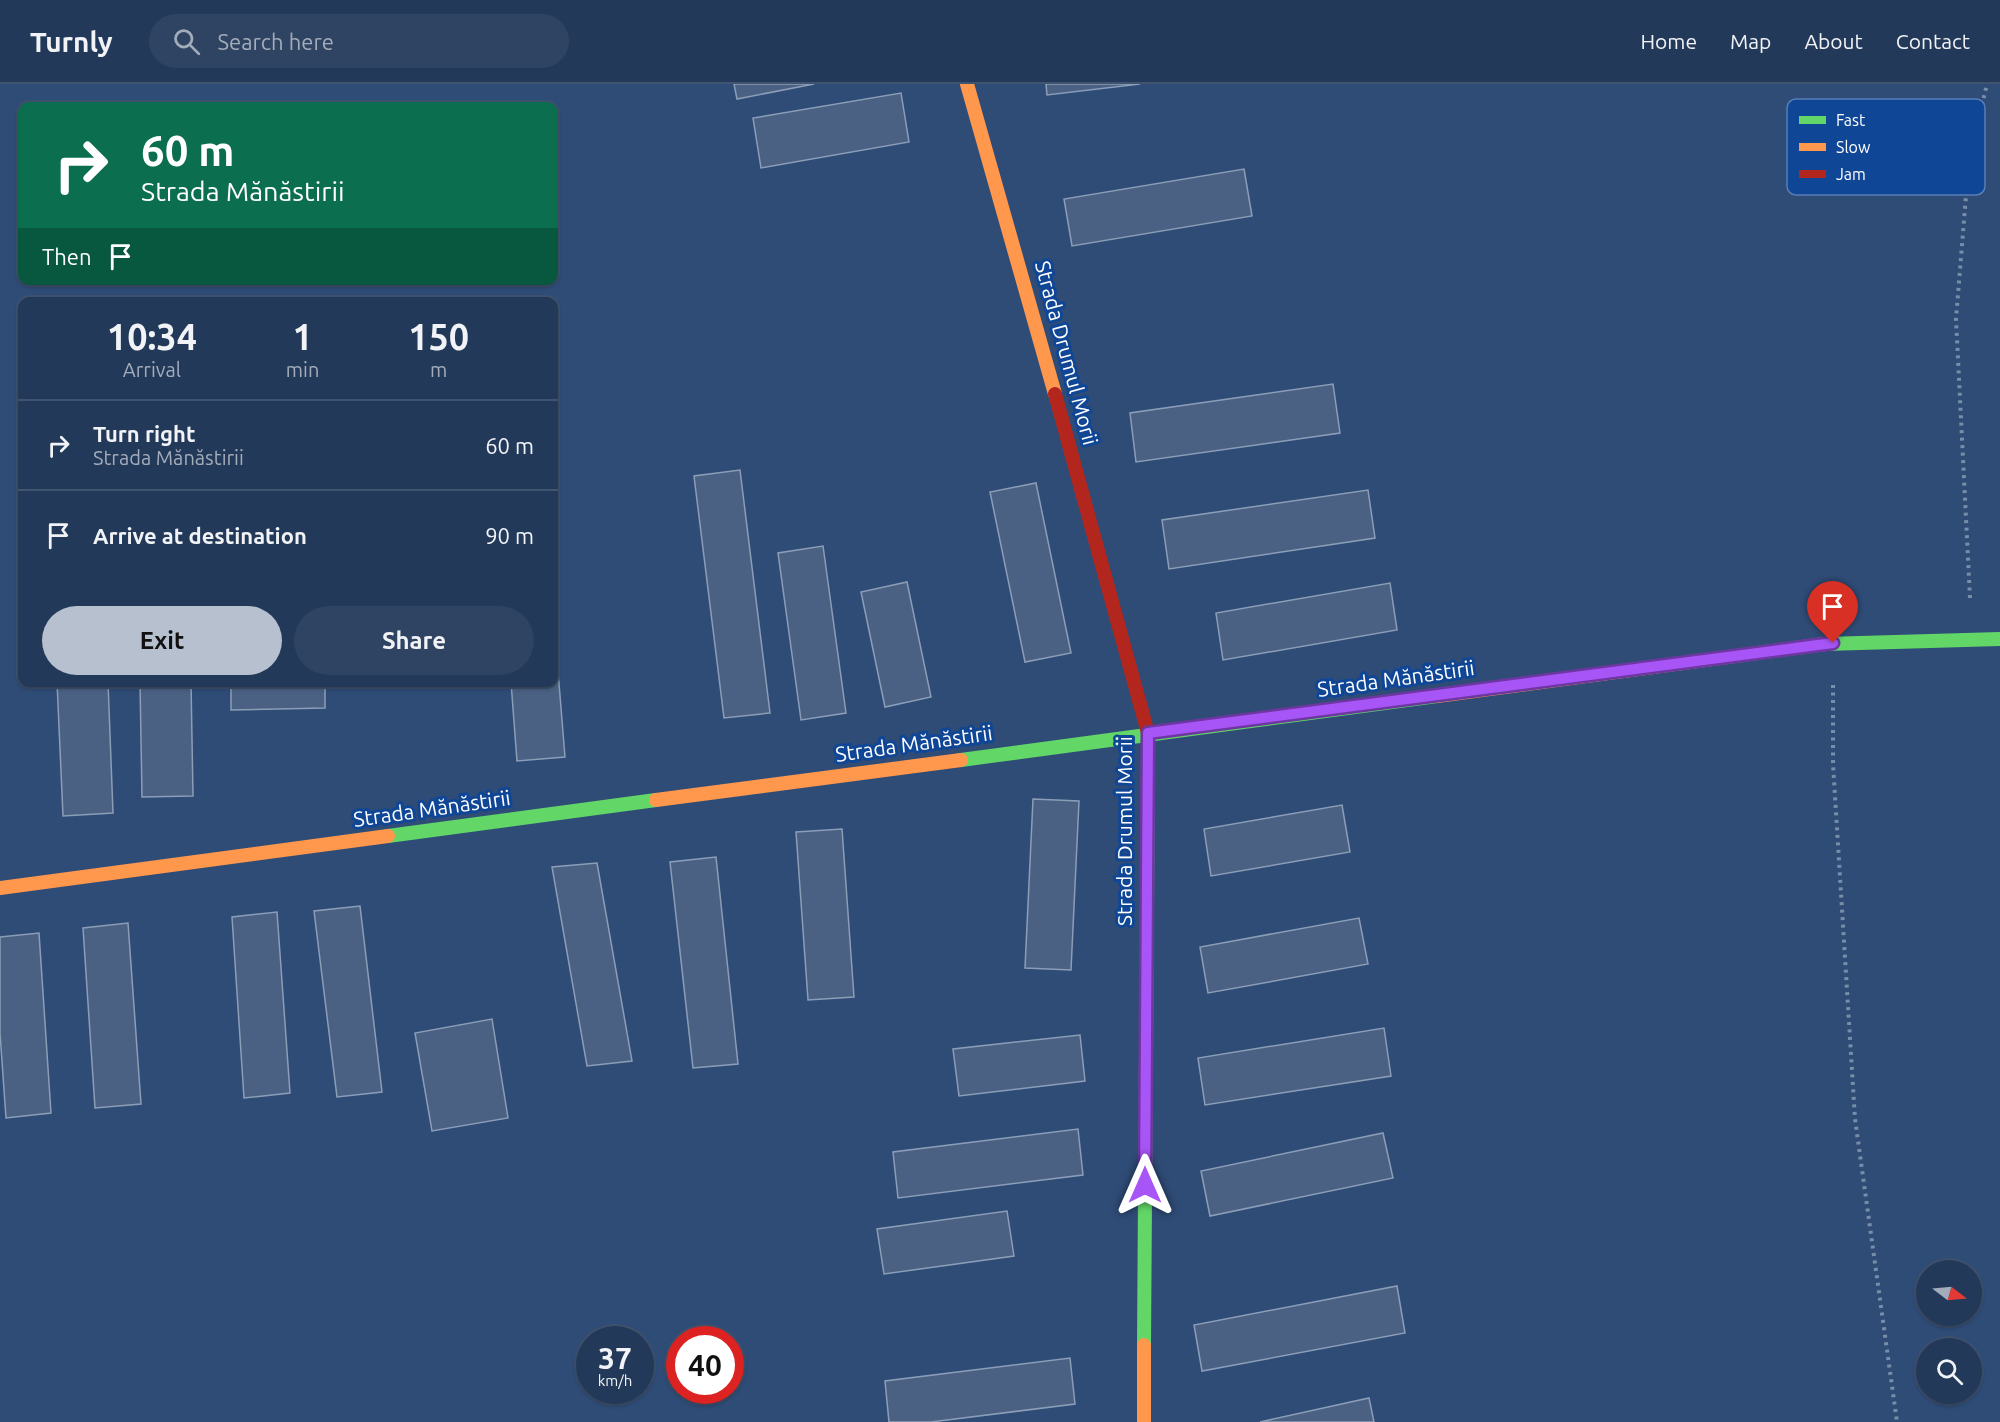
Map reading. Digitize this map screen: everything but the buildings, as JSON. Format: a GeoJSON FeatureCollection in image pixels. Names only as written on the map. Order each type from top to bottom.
{"type":"FeatureCollection","features":[{"type":"Feature","properties":{"kind":"street","name":"Strada Drumul Morii"},"geometry":{"type":"LineString","coordinates":[[967,84],[1005,211],[1148,733],[1144,1422]]}},
{"type":"Feature","properties":{"kind":"street","name":"Strada Mănăstirii"},"geometry":{"type":"LineString","coordinates":[[0,888],[1833,643],[2000,639]]}},
{"type":"Feature","properties":{"kind":"path"},"geometry":{"type":"LineString","coordinates":[[1983,99],[1987,84]]}},
{"type":"Feature","properties":{"kind":"path"},"geometry":{"type":"LineString","coordinates":[[1965,195],[1956,319],[1972,638]]}},
{"type":"Feature","properties":{"kind":"path"},"geometry":{"type":"LineString","coordinates":[[1833,643],[1833,764],[1855,1119],[1897,1422]]}},
{"type":"Feature","properties":{"kind":"traffic: fast"},"geometry":{"type":"LineString","coordinates":[[1825,644],[2000,639]]}},
{"type":"Feature","properties":{"kind":"traffic: fast"},"geometry":{"type":"LineString","coordinates":[[961,760],[1437,696]]}},
{"type":"Feature","properties":{"kind":"traffic: fast"},"geometry":{"type":"LineString","coordinates":[[1144,1345],[1148,757]]}},
{"type":"Feature","properties":{"kind":"traffic: fast"},"geometry":{"type":"LineString","coordinates":[[388,836],[656,800]]}},
{"type":"Feature","properties":{"kind":"traffic: slow"},"geometry":{"type":"LineString","coordinates":[[967,84],[1055,394]]}},
{"type":"Feature","properties":{"kind":"traffic: slow"},"geometry":{"type":"LineString","coordinates":[[1437,696],[1825,644]]}},
{"type":"Feature","properties":{"kind":"traffic: slow"},"geometry":{"type":"LineString","coordinates":[[656,800],[961,760]]}},
{"type":"Feature","properties":{"kind":"traffic: slow"},"geometry":{"type":"LineString","coordinates":[[0,888],[388,836]]}},
{"type":"Feature","properties":{"kind":"traffic: slow"},"geometry":{"type":"LineString","coordinates":[[1144,1345],[1144,1422]]}},
{"type":"Feature","properties":{"kind":"traffic: jam"},"geometry":{"type":"LineString","coordinates":[[1055,394],[1148,733],[1148,757]]}},
{"type":"Feature","properties":{"kind":"route"},"geometry":{"type":"LineString","coordinates":[[1145,1185],[1148,733],[1833,643]]}}]}
